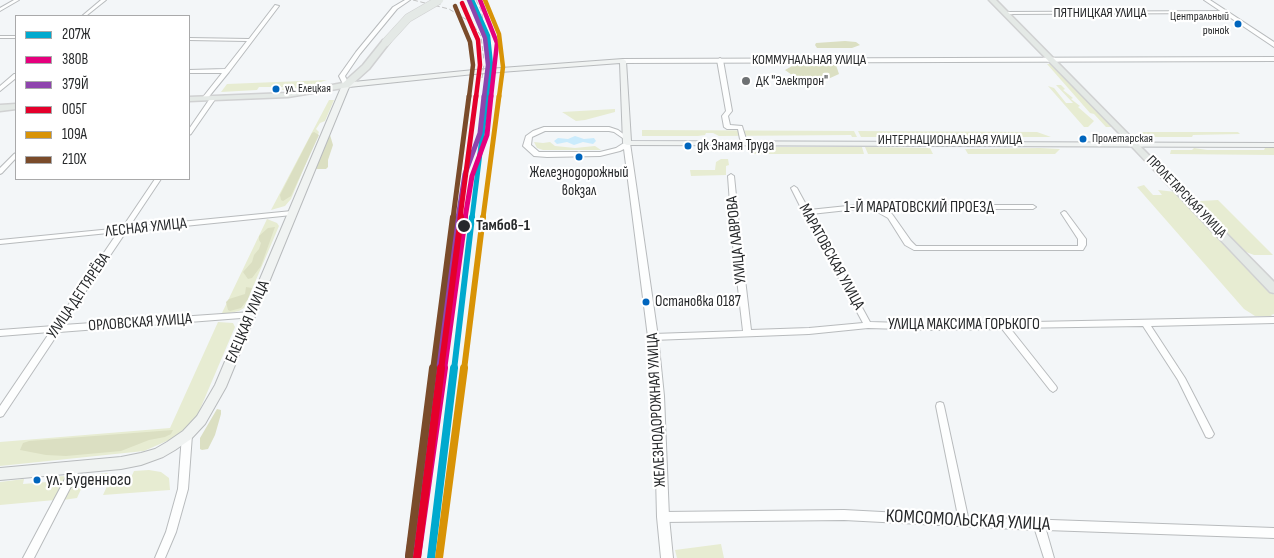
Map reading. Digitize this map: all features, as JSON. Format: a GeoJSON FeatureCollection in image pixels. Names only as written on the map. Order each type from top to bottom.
{"type":"FeatureCollection","features":[{"type":"Feature","properties":{"kind":"main road"},"geometry":{"type":"LineString","coordinates":[[190,99],[288,95],[346,85],[366,67],[382,41],[402,16],[429,0]]}},
{"type":"Feature","properties":{"kind":"main road"},"geometry":{"type":"LineString","coordinates":[[382,41],[408,18],[439,0]]}},
{"type":"Feature","properties":{"kind":"main road","name":"ПРОЛЕТАРСКАЯ УЛИЦА"},"geometry":{"type":"LineString","coordinates":[[992,0],[1274,289]]}},
{"type":"Feature","properties":{"kind":"main road","name":"КОММУНАЛЬНАЯ УЛИЦА"},"geometry":{"type":"LineString","coordinates":[[346,85],[474,72],[623,61]]}},
{"type":"Feature","properties":{"kind":"main road","name":"ЖЕЛЕЗНОДОРОЖНАЯ УЛИЦА"},"geometry":{"type":"LineString","coordinates":[[623,61],[624,125],[627,141]]}},
{"type":"Feature","properties":{"kind":"main road","name":"ЕЛЕЦКАЯ УЛИЦА"},"geometry":{"type":"LineString","coordinates":[[0,474],[141,459],[159,453],[187,435],[201,420],[210,406],[251,316],[346,85]]}},
{"type":"Feature","properties":{"kind":"main road"},"geometry":{"type":"LineString","coordinates":[[0,108],[15,107]]}},
{"type":"Feature","properties":{"kind":"main road","name":"ИНТЕРНАЦИОНАЛЬНАЯ УЛИЦА"},"geometry":{"type":"LineString","coordinates":[[627,141],[1133,143],[1274,141]]}},
{"type":"Feature","properties":{"kind":"main road","name":"ИНТЕРНАЦИОНАЛЬНАЯ УЛИЦА"},"geometry":{"type":"LineString","coordinates":[[627,141],[1133,143],[1274,146]]}},
{"type":"Feature","properties":{"kind":"street"},"geometry":{"type":"LineString","coordinates":[[0,10],[17,0]]}},
{"type":"Feature","properties":{"kind":"street"},"geometry":{"type":"LineString","coordinates":[[85,15],[104,0]]}},
{"type":"Feature","properties":{"kind":"street"},"geometry":{"type":"LineString","coordinates":[[346,85],[342,76],[358,53],[395,8],[408,0]]}},
{"type":"Feature","properties":{"kind":"street"},"geometry":{"type":"LineString","coordinates":[[1207,0],[1274,46]]}},
{"type":"Feature","properties":{"kind":"street"},"geometry":{"type":"LineString","coordinates":[[190,131],[227,71],[277,6]]}},
{"type":"Feature","properties":{"kind":"street","name":"ПЯТНИЦКАЯ УЛИЦА"},"geometry":{"type":"LineString","coordinates":[[1005,13],[1225,12]]}},
{"type":"Feature","properties":{"kind":"street"},"geometry":{"type":"LineString","coordinates":[[0,37],[15,37]]}},
{"type":"Feature","properties":{"kind":"street"},"geometry":{"type":"LineString","coordinates":[[190,39],[250,40]]}},
{"type":"Feature","properties":{"kind":"street","name":"КОММУНАЛЬНАЯ УЛИЦА"},"geometry":{"type":"LineString","coordinates":[[623,61],[1274,59]]}},
{"type":"Feature","properties":{"kind":"street"},"geometry":{"type":"LineString","coordinates":[[720,60],[729,111],[725,116],[727,127],[740,127],[743,140]]}},
{"type":"Feature","properties":{"kind":"street"},"geometry":{"type":"LineString","coordinates":[[190,71],[227,71]]}},
{"type":"Feature","properties":{"kind":"street"},"geometry":{"type":"LineString","coordinates":[[0,89],[15,76]]}},
{"type":"Feature","properties":{"kind":"street"},"geometry":{"type":"LineString","coordinates":[[624,125],[609,129],[543,130],[529,136],[527,146],[537,154],[547,155],[610,153],[630,156]]}},
{"type":"Feature","properties":{"kind":"street"},"geometry":{"type":"LineString","coordinates":[[609,129],[616,131],[627,141],[618,150],[610,153]]}},
{"type":"Feature","properties":{"kind":"street","name":"ЖЕЛЕЗНОДОРОЖНАЯ УЛИЦА"},"geometry":{"type":"LineString","coordinates":[[627,141],[654,338],[659,396],[663,517],[668,558]]}},
{"type":"Feature","properties":{"kind":"street"},"geometry":{"type":"LineString","coordinates":[[0,172],[15,156]]}},
{"type":"Feature","properties":{"kind":"street","name":"УЛИЦА ЛАВРОВА"},"geometry":{"type":"LineString","coordinates":[[732,176],[737,245],[747,333]]}},
{"type":"Feature","properties":{"kind":"street","name":"УЛИЦА ДЕГТЯРЁВА"},"geometry":{"type":"LineString","coordinates":[[0,413],[157,180]]}},
{"type":"Feature","properties":{"kind":"street","name":"МАРАТОВСКАЯ УЛИЦА"},"geometry":{"type":"LineString","coordinates":[[794,188],[868,325]]}},
{"type":"Feature","properties":{"kind":"street","name":"1-Й МАРАТОВСКИЙ ПРОЕЗД"},"geometry":{"type":"LineString","coordinates":[[806,212],[833,208],[1033,207]]}},
{"type":"Feature","properties":{"kind":"street"},"geometry":{"type":"LineString","coordinates":[[876,208],[890,216],[908,243],[914,248],[1080,248],[1082,239],[1064,213]]}},
{"type":"Feature","properties":{"kind":"street","name":"ЛЕСНАЯ УЛИЦА"},"geometry":{"type":"LineString","coordinates":[[0,242],[292,213]]}},
{"type":"Feature","properties":{"kind":"street","name":"ОРЛОВСКАЯ УЛИЦА"},"geometry":{"type":"LineString","coordinates":[[0,333],[251,316]]}},
{"type":"Feature","properties":{"kind":"street","name":"УЛИЦА МАКСИМА ГОРЬКОГО"},"geometry":{"type":"LineString","coordinates":[[654,338],[809,331],[868,325],[937,327],[1274,320]]}},
{"type":"Feature","properties":{"kind":"street"},"geometry":{"type":"LineString","coordinates":[[1145,322],[1181,378],[1209,434]]}},
{"type":"Feature","properties":{"kind":"street"},"geometry":{"type":"LineString","coordinates":[[1004,326],[1053,388]]}},
{"type":"Feature","properties":{"kind":"street"},"geometry":{"type":"LineString","coordinates":[[940,406],[964,521]]}},
{"type":"Feature","properties":{"kind":"street"},"geometry":{"type":"LineString","coordinates":[[160,558],[171,532],[183,489],[187,435]]}},
{"type":"Feature","properties":{"kind":"street"},"geometry":{"type":"LineString","coordinates":[[28,558],[76,467]]}},
{"type":"Feature","properties":{"kind":"street","name":"КОМСОМОЛЬСКАЯ УЛИЦА"},"geometry":{"type":"LineString","coordinates":[[663,517],[844,515],[1039,525],[1274,533]]}},
{"type":"Feature","properties":{"kind":"street"},"geometry":{"type":"LineString","coordinates":[[1039,525],[1049,558]]}},
{"type":"Feature","properties":{"kind":"green space"},"geometry":{"type":"Polygon","coordinates":[[[856,42],[860,45],[852,48],[817,48],[815,45],[816,43],[856,42]]]}},
{"type":"Feature","properties":{"kind":"green space"},"geometry":{"type":"Polygon","coordinates":[[[1047,64],[1051,64],[1112,127],[1106,127],[1094,114],[1090,113],[1047,64]]]}},
{"type":"Feature","properties":{"kind":"green space"},"geometry":{"type":"Polygon","coordinates":[[[794,65],[836,65],[839,74],[828,79],[810,82],[796,81],[785,70],[794,65]]]}},
{"type":"Feature","properties":{"kind":"green space"},"geometry":{"type":"Polygon","coordinates":[[[327,80],[306,87],[291,89],[282,90],[283,87],[259,87],[257,90],[221,92],[227,84],[327,80]]]}},
{"type":"Feature","properties":{"kind":"green space"},"geometry":{"type":"Polygon","coordinates":[[[1056,85],[1061,85],[1065,89],[1063,90],[1073,98],[1071,99],[1080,106],[1078,107],[1094,121],[1088,127],[1084,127],[1048,86],[1054,88],[1066,103],[1073,103],[1056,85]]]}},
{"type":"Feature","properties":{"kind":"green space"},"geometry":{"type":"Polygon","coordinates":[[[329,100],[334,100],[325,121],[320,123],[316,129],[319,132],[291,199],[285,206],[271,210],[329,100]]]}},
{"type":"Feature","properties":{"kind":"green space"},"geometry":{"type":"Polygon","coordinates":[[[615,109],[615,112],[576,121],[562,112],[615,109]]]}},
{"type":"Feature","properties":{"kind":"green space"},"geometry":{"type":"Polygon","coordinates":[[[642,130],[854,131],[857,137],[852,137],[851,135],[719,136],[713,133],[698,136],[642,136],[642,130]]]}},
{"type":"Feature","properties":{"kind":"green space"},"geometry":{"type":"Polygon","coordinates":[[[858,131],[1037,132],[1051,137],[861,137],[858,131]]]}},
{"type":"Feature","properties":{"kind":"green space"},"geometry":{"type":"Polygon","coordinates":[[[314,132],[319,135],[291,196],[283,201],[280,195],[314,132]]]}},
{"type":"Feature","properties":{"kind":"green space"},"geometry":{"type":"Polygon","coordinates":[[[1138,132],[1238,132],[1240,134],[1144,137],[1138,132]]]}},
{"type":"Feature","properties":{"kind":"green space"},"geometry":{"type":"Polygon","coordinates":[[[330,135],[333,145],[328,160],[328,167],[326,169],[316,169],[327,136],[330,135]]]}},
{"type":"Feature","properties":{"kind":"green space"},"geometry":{"type":"Polygon","coordinates":[[[534,142],[550,142],[555,146],[575,148],[595,146],[601,150],[543,150],[537,148],[534,142]]]}},
{"type":"Feature","properties":{"kind":"green space"},"geometry":{"type":"Polygon","coordinates":[[[749,147],[862,147],[864,154],[751,154],[749,147]]]}},
{"type":"Feature","properties":{"kind":"green space"},"geometry":{"type":"Polygon","coordinates":[[[865,147],[930,148],[933,154],[868,154],[865,147]]]}},
{"type":"Feature","properties":{"kind":"green space"},"geometry":{"type":"Polygon","coordinates":[[[1194,148],[1207,150],[1264,150],[1265,148],[1274,148],[1274,155],[1170,154],[1171,150],[1192,150],[1194,148]]]}},
{"type":"Feature","properties":{"kind":"green space"},"geometry":{"type":"Polygon","coordinates":[[[965,149],[1060,149],[1055,154],[968,154],[965,149]]]}},
{"type":"Feature","properties":{"kind":"green space"},"geometry":{"type":"Polygon","coordinates":[[[721,159],[728,159],[729,165],[726,166],[726,175],[691,176],[690,170],[715,170],[716,162],[721,159]]]}},
{"type":"Feature","properties":{"kind":"green space"},"geometry":{"type":"Polygon","coordinates":[[[1144,185],[1153,195],[1162,195],[1158,190],[1176,192],[1274,295],[1274,314],[1272,316],[1255,316],[1244,309],[1137,187],[1144,185]]]}},
{"type":"Feature","properties":{"kind":"green space"},"geometry":{"type":"Polygon","coordinates":[[[1218,200],[1273,255],[1254,255],[1246,252],[1197,203],[1200,201],[1218,200]]]}},
{"type":"Feature","properties":{"kind":"green space"},"geometry":{"type":"Polygon","coordinates":[[[267,219],[277,223],[279,226],[244,308],[221,315],[267,219]]]}},
{"type":"Feature","properties":{"kind":"green space"},"geometry":{"type":"Polygon","coordinates":[[[275,227],[261,266],[252,278],[248,279],[243,272],[252,262],[254,255],[259,249],[261,243],[259,236],[268,228],[275,227]]]}},
{"type":"Feature","properties":{"kind":"green space"},"geometry":{"type":"Polygon","coordinates":[[[246,287],[252,288],[248,299],[241,308],[228,310],[226,302],[229,299],[245,294],[246,287]]]}},
{"type":"Feature","properties":{"kind":"green space"},"geometry":{"type":"Polygon","coordinates":[[[218,322],[233,323],[235,327],[198,414],[188,428],[176,437],[144,451],[0,466],[0,442],[170,428],[218,322]]]}},
{"type":"Feature","properties":{"kind":"green space"},"geometry":{"type":"Polygon","coordinates":[[[217,409],[221,410],[221,414],[215,435],[208,449],[202,450],[200,449],[200,438],[217,409]]]}},
{"type":"Feature","properties":{"kind":"green space"},"geometry":{"type":"Polygon","coordinates":[[[173,430],[171,434],[165,437],[149,440],[121,451],[66,456],[46,455],[20,450],[23,443],[29,441],[173,430]]]}},
{"type":"Feature","properties":{"kind":"green space"},"geometry":{"type":"Polygon","coordinates":[[[149,470],[161,472],[169,478],[170,490],[103,495],[108,484],[82,487],[77,498],[63,500],[71,484],[80,476],[108,473],[103,484],[129,482],[134,471],[149,470]]]}},
{"type":"Feature","properties":{"kind":"green space"},"geometry":{"type":"Polygon","coordinates":[[[66,476],[55,500],[0,505],[0,482],[24,479],[23,484],[47,482],[49,477],[66,476]]]}},
{"type":"Feature","properties":{"kind":"green space"},"geometry":{"type":"Polygon","coordinates":[[[721,544],[724,558],[677,558],[675,550],[721,544]]]}},
{"type":"Feature","properties":{"kind":"water"},"geometry":{"type":"Polygon","coordinates":[[[575,136],[584,139],[594,138],[596,141],[593,144],[583,142],[574,145],[567,142],[557,144],[554,141],[558,138],[568,139],[575,136]]]}},
{"type":"Feature","properties":{"kind":"railway"},"geometry":{"type":"LineString","coordinates":[[413,0],[449,9],[472,23],[481,36],[484,61]]}},
{"type":"Feature","properties":{"kind":"railway"},"geometry":{"type":"LineString","coordinates":[[476,0],[481,10],[485,29]]}},
{"type":"Feature","properties":{"kind":"railway"},"geometry":{"type":"LineString","coordinates":[[482,78],[484,65]]}},
{"type":"Feature","properties":{"kind":"transit line","name":"379Й"},"geometry":{"type":"LineString","coordinates":[[409,558],[461,195],[465,174],[480,133],[488,65],[485,38],[469,0]]}},
{"type":"Feature","properties":{"kind":"transit line","name":"207Ж"},"geometry":{"type":"LineString","coordinates":[[431,558],[491,65],[488,36],[472,0]]}},
{"type":"Feature","properties":{"kind":"transit line","name":"380В"},"geometry":{"type":"LineString","coordinates":[[417,558],[468,196],[472,176],[487,135],[495,66],[497,43],[480,0]]}},
{"type":"Feature","properties":{"kind":"transit line","name":"109А"},"geometry":{"type":"LineString","coordinates":[[439,558],[503,67],[499,34],[485,0]]}},
{"type":"Feature","properties":{"kind":"transit line","name":"005Г"},"geometry":{"type":"LineString","coordinates":[[417,557],[480,65],[478,40],[462,3]]}},
{"type":"Feature","properties":{"kind":"transit line","name":"210Х"},"geometry":{"type":"LineString","coordinates":[[409,556],[473,65],[470,42],[455,6]]}},
{"type":"Feature","properties":{"kind":"place","name":"Центральный рынок"},"geometry":{"type":"Point","coordinates":[1238,24]}},
{"type":"Feature","properties":{"kind":"place","name":"ДК \"Электрон\""},"geometry":{"type":"Point","coordinates":[746,81]}},
{"type":"Feature","properties":{"kind":"place","name":"ул. Елецкая"},"geometry":{"type":"Point","coordinates":[276,89]}},
{"type":"Feature","properties":{"kind":"place","name":"Пролетарская"},"geometry":{"type":"Point","coordinates":[1083,139]}},
{"type":"Feature","properties":{"kind":"place","name":"дк Знамя Труда"},"geometry":{"type":"Point","coordinates":[688,146]}},
{"type":"Feature","properties":{"kind":"place","name":"Железнодорожный вокзал"},"geometry":{"type":"Point","coordinates":[579,157]}},
{"type":"Feature","properties":{"kind":"place","name":"Тамбов-1"},"geometry":{"type":"Point","coordinates":[464,226]}},
{"type":"Feature","properties":{"kind":"place","name":"Остановка 0187"},"geometry":{"type":"Point","coordinates":[646,302]}},
{"type":"Feature","properties":{"kind":"place","name":"ул. Буденного"},"geometry":{"type":"Point","coordinates":[37,480]}}]}
